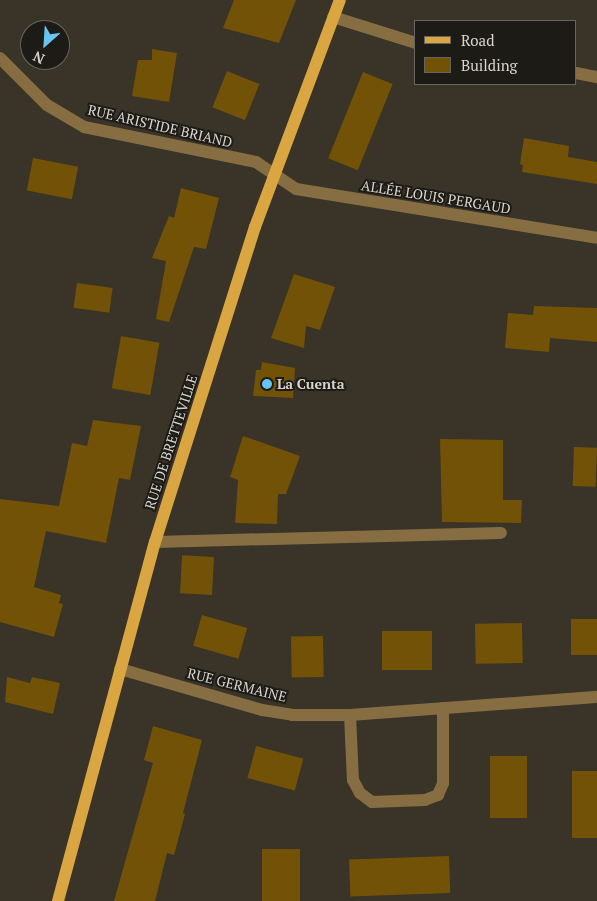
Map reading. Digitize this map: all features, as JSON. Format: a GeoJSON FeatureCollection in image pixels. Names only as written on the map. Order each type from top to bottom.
{"type":"FeatureCollection","features":[{"type":"Feature","properties":{"kind":"main road","name":"RUE DE BRETTEVILLE"},"geometry":{"type":"LineString","coordinates":[[58,901],[155,542],[255,227],[340,0]]}},
{"type":"Feature","properties":{"kind":"street"},"geometry":{"type":"LineString","coordinates":[[333,18],[414,42]]}},
{"type":"Feature","properties":{"kind":"street","name":"RUE ARISTIDE BRIAND"},"geometry":{"type":"LineString","coordinates":[[0,58],[47,105],[84,127],[256,162],[274,174]]}},
{"type":"Feature","properties":{"kind":"street"},"geometry":{"type":"LineString","coordinates":[[577,73],[597,77]]}},
{"type":"Feature","properties":{"kind":"street","name":"ALLÉE LOUIS PERGAUD"},"geometry":{"type":"LineString","coordinates":[[274,174],[296,190],[597,238]]}},
{"type":"Feature","properties":{"kind":"street"},"geometry":{"type":"LineString","coordinates":[[155,542],[501,533]]}},
{"type":"Feature","properties":{"kind":"street","name":"RUE GERMAINE"},"geometry":{"type":"LineString","coordinates":[[120,669],[262,710],[310,716],[350,715],[597,697]]}},
{"type":"Feature","properties":{"kind":"street"},"geometry":{"type":"LineString","coordinates":[[350,715],[354,780],[360,793],[372,802],[425,800],[438,795],[443,783],[443,708]]}},
{"type":"Feature","properties":{"kind":"building"},"geometry":{"type":"Polygon","coordinates":[[[234,0],[296,0],[279,43],[223,28],[234,0]]]}},
{"type":"Feature","properties":{"kind":"building"},"geometry":{"type":"Polygon","coordinates":[[[152,49],[177,53],[169,102],[132,96],[138,60],[152,60],[152,49]]]}},
{"type":"Feature","properties":{"kind":"building"},"geometry":{"type":"Polygon","coordinates":[[[227,71],[259,84],[245,120],[212,107],[227,71]]]}},
{"type":"Feature","properties":{"kind":"building"},"geometry":{"type":"Polygon","coordinates":[[[363,72],[393,84],[358,170],[328,158],[363,72]]]}},
{"type":"Feature","properties":{"kind":"building"},"geometry":{"type":"Polygon","coordinates":[[[524,138],[569,146],[568,157],[597,162],[597,184],[522,172],[523,165],[520,164],[524,138]]]}},
{"type":"Feature","properties":{"kind":"building"},"geometry":{"type":"Polygon","coordinates":[[[33,158],[78,167],[72,199],[27,190],[33,158]]]}},
{"type":"Feature","properties":{"kind":"building"},"geometry":{"type":"Polygon","coordinates":[[[181,188],[219,198],[206,249],[194,247],[169,322],[156,319],[166,261],[152,258],[169,216],[174,218],[181,188]]]}},
{"type":"Feature","properties":{"kind":"building"},"geometry":{"type":"Polygon","coordinates":[[[294,274],[335,287],[320,330],[306,326],[304,348],[271,338],[294,274]]]}},
{"type":"Feature","properties":{"kind":"building"},"geometry":{"type":"Polygon","coordinates":[[[77,283],[113,288],[109,313],[74,308],[77,283]]]}},
{"type":"Feature","properties":{"kind":"building"},"geometry":{"type":"Polygon","coordinates":[[[534,306],[597,308],[597,342],[550,338],[549,352],[505,348],[508,313],[533,315],[534,306]]]}},
{"type":"Feature","properties":{"kind":"building"},"geometry":{"type":"Polygon","coordinates":[[[121,336],[159,343],[150,395],[112,388],[121,336]]]}},
{"type":"Feature","properties":{"kind":"building"},"geometry":{"type":"Polygon","coordinates":[[[262,362],[295,368],[293,398],[253,396],[256,370],[261,370],[262,362]]]}},
{"type":"Feature","properties":{"kind":"building"},"geometry":{"type":"Polygon","coordinates":[[[93,420],[141,426],[130,480],[119,478],[106,543],[46,531],[34,587],[61,595],[59,603],[63,604],[54,637],[0,622],[0,499],[59,506],[72,443],[87,446],[93,420]]]}},
{"type":"Feature","properties":{"kind":"building"},"geometry":{"type":"Polygon","coordinates":[[[243,436],[300,456],[286,494],[278,494],[277,524],[235,523],[238,480],[230,477],[243,436]]]}},
{"type":"Feature","properties":{"kind":"building"},"geometry":{"type":"Polygon","coordinates":[[[440,439],[503,440],[503,500],[522,500],[521,523],[442,522],[440,439]]]}},
{"type":"Feature","properties":{"kind":"building"},"geometry":{"type":"Polygon","coordinates":[[[574,447],[597,448],[596,487],[573,486],[574,447]]]}},
{"type":"Feature","properties":{"kind":"building"},"geometry":{"type":"Polygon","coordinates":[[[182,555],[214,557],[212,595],[180,593],[182,555]]]}},
{"type":"Feature","properties":{"kind":"building"},"geometry":{"type":"Polygon","coordinates":[[[202,615],[247,628],[238,659],[193,646],[202,615]]]}},
{"type":"Feature","properties":{"kind":"building"},"geometry":{"type":"Polygon","coordinates":[[[571,619],[597,619],[597,655],[571,655],[571,619]]]}},
{"type":"Feature","properties":{"kind":"building"},"geometry":{"type":"Polygon","coordinates":[[[522,623],[523,663],[476,664],[475,624],[522,623]]]}},
{"type":"Feature","properties":{"kind":"building"},"geometry":{"type":"Polygon","coordinates":[[[382,631],[432,631],[432,670],[382,670],[382,631]]]}},
{"type":"Feature","properties":{"kind":"building"},"geometry":{"type":"Polygon","coordinates":[[[323,636],[324,677],[292,678],[291,637],[323,636]]]}},
{"type":"Feature","properties":{"kind":"building"},"geometry":{"type":"Polygon","coordinates":[[[7,677],[30,683],[32,677],[60,683],[53,714],[5,702],[7,677]]]}},
{"type":"Feature","properties":{"kind":"building"},"geometry":{"type":"Polygon","coordinates":[[[153,726],[202,740],[174,855],[167,853],[155,901],[114,901],[153,763],[144,760],[153,726]]]}},
{"type":"Feature","properties":{"kind":"building"},"geometry":{"type":"Polygon","coordinates":[[[256,746],[303,759],[295,791],[247,778],[256,746]]]}},
{"type":"Feature","properties":{"kind":"building"},"geometry":{"type":"Polygon","coordinates":[[[490,756],[527,756],[527,818],[490,818],[490,756]]]}},
{"type":"Feature","properties":{"kind":"building"},"geometry":{"type":"Polygon","coordinates":[[[572,771],[597,771],[597,838],[572,838],[572,771]]]}},
{"type":"Feature","properties":{"kind":"building"},"geometry":{"type":"Polygon","coordinates":[[[262,849],[300,849],[300,901],[262,901],[262,849]]]}},
{"type":"Feature","properties":{"kind":"building"},"geometry":{"type":"Polygon","coordinates":[[[449,856],[450,893],[350,896],[349,859],[449,856]]]}},
{"type":"Feature","properties":{"kind":"place","name":"La Cuenta"},"geometry":{"type":"Point","coordinates":[267,384]}}]}
